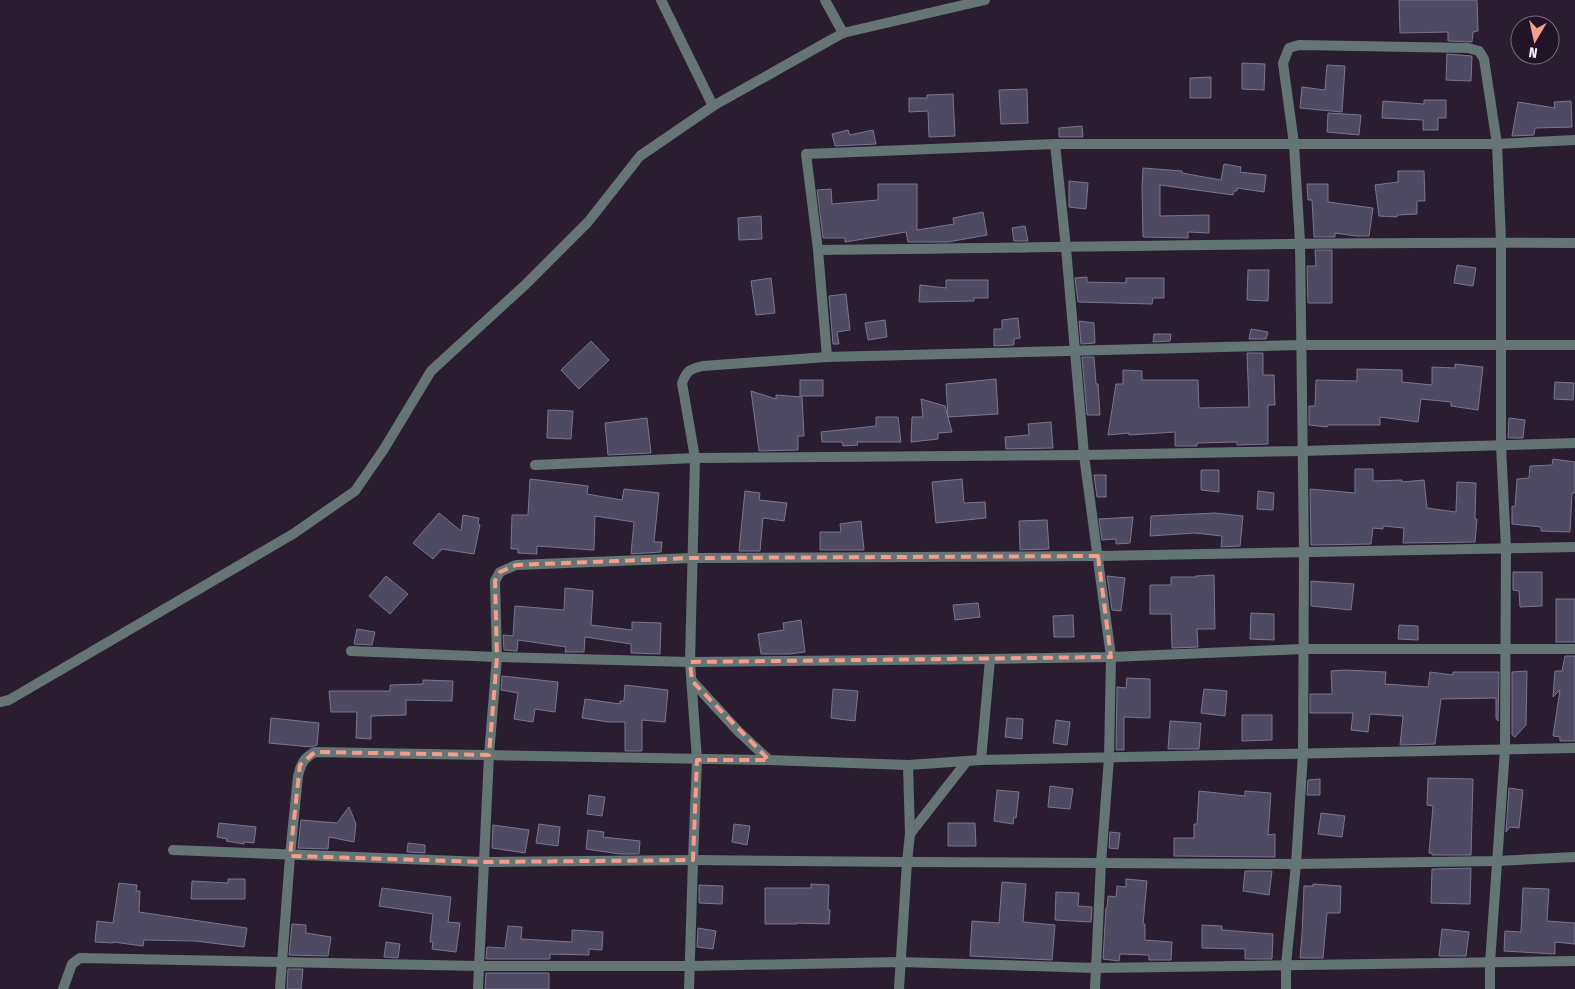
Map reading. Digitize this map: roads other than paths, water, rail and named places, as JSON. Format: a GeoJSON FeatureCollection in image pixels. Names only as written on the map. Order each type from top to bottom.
{"type":"FeatureCollection","features":[{"type":"Feature","properties":{"kind":"street"},"geometry":{"type":"LineString","coordinates":[[661,0],[713,106]]}},
{"type":"Feature","properties":{"kind":"street"},"geometry":{"type":"LineString","coordinates":[[825,0],[843,34]]}},
{"type":"Feature","properties":{"kind":"street"},"geometry":{"type":"LineString","coordinates":[[0,702],[9,700],[293,534],[355,491],[384,449],[431,371],[525,285],[588,222],[640,156],[713,106],[843,34],[985,0]]}},
{"type":"Feature","properties":{"kind":"street"},"geometry":{"type":"LineString","coordinates":[[1286,989],[1286,965],[1296,864],[1303,752],[1302,649],[1304,552],[1300,242],[1294,144],[1284,63],[1289,48],[1299,45],[1468,48],[1479,51],[1484,59],[1498,144],[1501,242],[1501,445],[1506,548],[1505,749],[1490,963],[1490,989]]}},
{"type":"Feature","properties":{"kind":"street"},"geometry":{"type":"LineString","coordinates":[[827,357],[818,250],[806,154],[1055,144],[1498,144],[1575,140]]}},
{"type":"Feature","properties":{"kind":"street"},"geometry":{"type":"LineString","coordinates":[[1055,144],[1084,455],[1111,656],[1109,758],[1101,863],[1095,989]]}},
{"type":"Feature","properties":{"kind":"street"},"geometry":{"type":"LineString","coordinates":[[818,250],[1066,248],[1300,242],[1575,243]]}},
{"type":"Feature","properties":{"kind":"street"},"geometry":{"type":"LineString","coordinates":[[689,989],[697,760],[690,662],[694,458],[682,383],[691,369],[703,366],[827,357],[1301,345],[1575,345]]}},
{"type":"Feature","properties":{"kind":"street"},"geometry":{"type":"LineString","coordinates":[[536,465],[694,458],[1084,455],[1575,443]]}},
{"type":"Feature","properties":{"kind":"street"},"geometry":{"type":"LineString","coordinates":[[478,989],[489,755],[497,658],[495,581],[500,572],[516,565],[692,558],[1098,556],[1575,547]]}},
{"type":"Feature","properties":{"kind":"street"},"geometry":{"type":"LineString","coordinates":[[351,651],[497,658],[690,662],[1111,656],[1302,649],[1575,649]]}},
{"type":"Feature","properties":{"kind":"street"},"geometry":{"type":"LineString","coordinates":[[981,760],[990,658]]}},
{"type":"Feature","properties":{"kind":"street"},"geometry":{"type":"LineString","coordinates":[[692,681],[738,731],[769,760]]}},
{"type":"Feature","properties":{"kind":"street"},"geometry":{"type":"LineString","coordinates":[[280,989],[290,856],[300,765],[306,757],[315,752],[908,764],[981,760],[1303,752],[1575,748]]}},
{"type":"Feature","properties":{"kind":"street"},"geometry":{"type":"LineString","coordinates":[[910,834],[967,761]]}},
{"type":"Feature","properties":{"kind":"street"},"geometry":{"type":"LineString","coordinates":[[899,989],[910,834],[908,764]]}},
{"type":"Feature","properties":{"kind":"street"},"geometry":{"type":"LineString","coordinates":[[174,850],[290,856],[484,862],[693,860],[1296,864],[1497,861],[1575,857]]}},
{"type":"Feature","properties":{"kind":"street"},"geometry":{"type":"LineString","coordinates":[[62,989],[72,964],[80,958],[479,966],[691,966],[900,962],[1096,968],[1575,961]]}}]}
